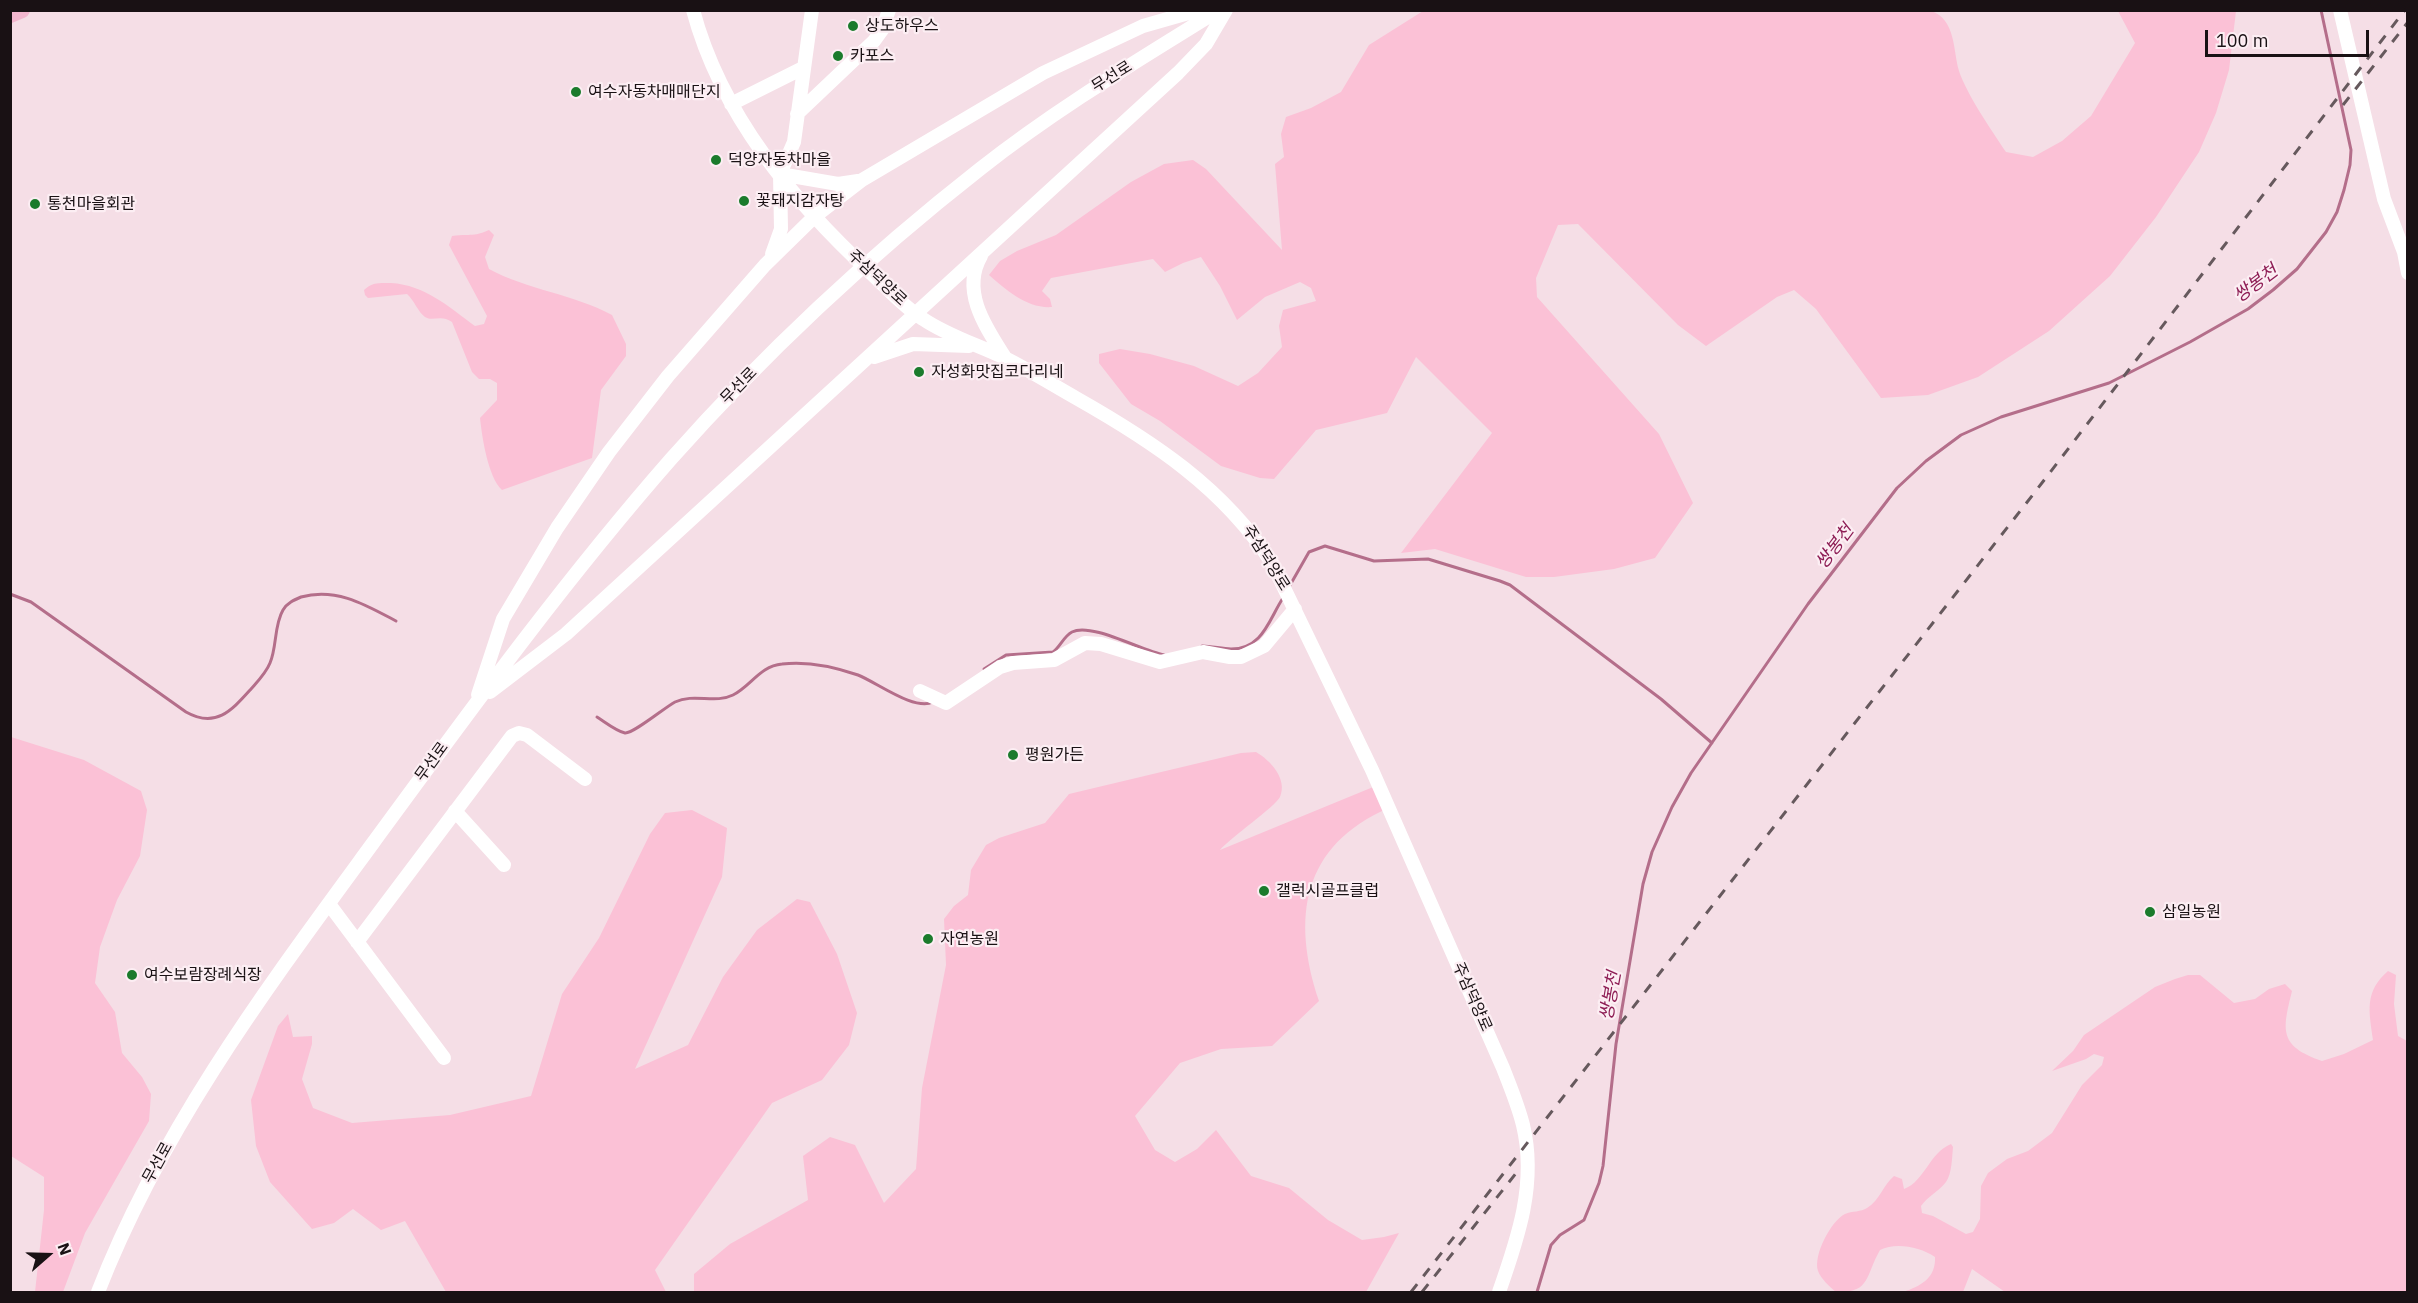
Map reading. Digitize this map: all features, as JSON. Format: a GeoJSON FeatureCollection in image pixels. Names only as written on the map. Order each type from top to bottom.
{"type":"FeatureCollection","features":[{"type":"Feature","properties":{"kind":"main road"},"geometry":{"type":"LineString","coordinates":[[10,15],[21,10]]}},
{"type":"Feature","properties":{"kind":"street","name":"주삼덕양로"},"geometry":{"type":"LineString","coordinates":[[693,10],[710,61],[731,104],[780,174],[814,217],[916,314],[937,327],[1006,359],[1126,427],[1183,466],[1216,494],[1259,542],[1294,606],[1384,798],[1499,1058],[1519,1111],[1527,1153],[1527,1192],[1518,1236],[1499,1293]]}},
{"type":"Feature","properties":{"kind":"street"},"geometry":{"type":"LineString","coordinates":[[765,265],[776,246],[781,229],[780,174],[793,147],[802,68],[812,10]]}},
{"type":"Feature","properties":{"kind":"street"},"geometry":{"type":"LineString","coordinates":[[797,114],[874,41],[882,30],[889,10]]}},
{"type":"Feature","properties":{"kind":"street"},"geometry":{"type":"LineString","coordinates":[[474,704],[502,619],[557,528],[609,452],[668,376],[765,265],[814,217],[862,180],[1043,73],[1132,30],[1199,10]]}},
{"type":"Feature","properties":{"kind":"street","name":"무선로"},"geometry":{"type":"LineString","coordinates":[[98,1293],[113,1252],[140,1195],[196,1097],[234,1039],[474,704],[570,580],[669,462],[755,370],[895,238],[982,167],[1071,101],[1219,10]]}},
{"type":"Feature","properties":{"kind":"street"},"geometry":{"type":"LineString","coordinates":[[474,704],[566,634],[1193,59],[1206,44],[1226,10]]}},
{"type":"Feature","properties":{"kind":"street"},"geometry":{"type":"LineString","coordinates":[[2340,10],[2384,199],[2404,252],[2408,273]]}},
{"type":"Feature","properties":{"kind":"street"},"geometry":{"type":"LineString","coordinates":[[731,104],[802,68]]}},
{"type":"Feature","properties":{"kind":"street"},"geometry":{"type":"LineString","coordinates":[[780,174],[843,185],[862,180]]}},
{"type":"Feature","properties":{"kind":"street"},"geometry":{"type":"LineString","coordinates":[[985,250],[974,273],[976,302],[983,323],[1006,359]]}},
{"type":"Feature","properties":{"kind":"street"},"geometry":{"type":"LineString","coordinates":[[861,363],[913,344],[978,346]]}},
{"type":"Feature","properties":{"kind":"street"},"geometry":{"type":"LineString","coordinates":[[920,691],[944,703],[952,701],[1000,667],[1013,663],[1054,660],[1085,643],[1101,644],[1160,662],[1203,652],[1241,657],[1264,646],[1294,606]]}},
{"type":"Feature","properties":{"kind":"street"},"geometry":{"type":"LineString","coordinates":[[357,942],[509,738],[519,733],[527,735],[585,779]]}},
{"type":"Feature","properties":{"kind":"street"},"geometry":{"type":"LineString","coordinates":[[455,811],[504,865]]}},
{"type":"Feature","properties":{"kind":"street"},"geometry":{"type":"LineString","coordinates":[[329,904],[444,1058]]}},
{"type":"Feature","properties":{"kind":"shaded area"},"geometry":{"type":"Polygon","coordinates":[[[1423,11],[1931,11],[1939,15],[1949,28],[1963,81],[1980,113],[2006,152],[2033,157],[2062,141],[2091,116],[2135,43],[2118,11],[2236,11],[2229,70],[2216,113],[2199,152],[2156,217],[2110,276],[2049,331],[1978,377],[1928,395],[1881,398],[1816,309],[1794,290],[1777,297],[1706,346],[1678,325],[1578,224],[1558,225],[1536,278],[1537,297],[1659,434],[1693,503],[1655,558],[1614,569],[1554,577],[1526,577],[1435,549],[1401,553],[1492,433],[1416,357],[1387,413],[1316,430],[1274,479],[1260,478],[1221,466],[1160,421],[1131,404],[1099,363],[1099,354],[1120,349],[1150,354],[1194,366],[1238,386],[1258,373],[1282,347],[1279,326],[1283,310],[1316,301],[1311,288],[1300,282],[1265,297],[1237,320],[1220,286],[1201,257],[1165,272],[1153,259],[1051,278],[1042,291],[1050,299],[1052,307],[1026,302],[989,275],[1000,261],[1017,251],[1056,235],[1131,182],[1164,164],[1193,160],[1206,169],[1282,250],[1275,164],[1284,157],[1281,134],[1286,117],[1311,108],[1341,92],[1369,45],[1423,11]]]}},
{"type":"Feature","properties":{"kind":"shaded area"},"geometry":{"type":"Polygon","coordinates":[[[489,230],[494,235],[485,257],[489,269],[612,315],[626,344],[626,356],[601,390],[592,458],[502,490],[489,467],[480,418],[497,400],[497,383],[490,379],[479,379],[472,372],[452,322],[425,317],[407,294],[368,298],[364,290],[373,284],[380,283],[415,288],[436,298],[475,326],[484,324],[487,316],[449,245],[452,236],[474,235],[489,230]]]}},
{"type":"Feature","properties":{"kind":"shaded area"},"geometry":{"type":"Polygon","coordinates":[[[11,737],[84,760],[141,791],[147,810],[140,856],[117,900],[100,947],[95,983],[115,1012],[122,1053],[142,1077],[151,1094],[149,1121],[85,1233],[63,1292],[35,1292],[44,1210],[44,1177],[11,1156],[11,737]]]}},
{"type":"Feature","properties":{"kind":"shaded area"},"geometry":{"type":"Polygon","coordinates":[[[1256,752],[1272,765],[1280,777],[1282,790],[1280,797],[1220,850],[1378,785],[1389,808],[1360,824],[1337,842],[1321,863],[1311,887],[1306,913],[1306,941],[1310,970],[1319,1001],[1272,1046],[1221,1049],[1180,1063],[1135,1116],[1155,1150],[1175,1162],[1197,1149],[1216,1130],[1251,1176],[1289,1188],[1328,1220],[1362,1240],[1399,1233],[1366,1292],[694,1292],[694,1274],[730,1244],[808,1200],[803,1156],[830,1137],[855,1145],[884,1203],[916,1169],[922,1088],[946,965],[944,919],[954,906],[968,895],[971,870],[986,845],[999,838],[1045,823],[1069,794],[1241,753],[1256,752]]]}},
{"type":"Feature","properties":{"kind":"shaded area"},"geometry":{"type":"Polygon","coordinates":[[[692,810],[727,828],[722,877],[635,1069],[688,1045],[723,977],[757,930],[797,899],[810,902],[837,954],[857,1013],[849,1045],[822,1080],[772,1103],[655,1270],[666,1292],[446,1292],[405,1221],[381,1230],[353,1209],[334,1223],[312,1229],[270,1182],[256,1146],[251,1100],[278,1026],[288,1014],[293,1037],[312,1036],[312,1044],[302,1079],[313,1108],[352,1123],[450,1115],[531,1096],[562,994],[599,938],[650,834],[665,813],[692,810]]]}},
{"type":"Feature","properties":{"kind":"shaded area"},"geometry":{"type":"Polygon","coordinates":[[[2388,971],[2396,975],[2394,1004],[2398,1036],[2407,1041],[2407,1292],[2005,1292],[1972,1269],[1963,1292],[1903,1292],[1916,1287],[1930,1276],[1935,1257],[1915,1248],[1900,1246],[1880,1250],[1865,1281],[1856,1290],[1836,1292],[1819,1274],[1818,1256],[1824,1239],[1840,1218],[1871,1205],[1894,1176],[1902,1179],[1904,1189],[1911,1185],[1937,1154],[1951,1144],[1953,1147],[1952,1160],[1948,1179],[1921,1206],[1922,1213],[1933,1216],[1966,1234],[1973,1232],[1980,1219],[1981,1186],[1988,1173],[2007,1159],[2028,1151],[2052,1133],[2082,1085],[2102,1065],[2104,1057],[2094,1054],[2052,1071],[2073,1051],[2084,1035],[2155,987],[2188,975],[2200,975],[2234,1003],[2255,999],[2269,989],[2285,984],[2292,991],[2286,1017],[2287,1035],[2298,1049],[2322,1061],[2344,1054],[2373,1040],[2370,1002],[2375,987],[2388,971]]]}},
{"type":"Feature","properties":{"kind":"waterway","name":"쌍봉천"},"geometry":{"type":"LineString","coordinates":[[1537,1292],[1551,1245],[1560,1235],[1584,1220],[1599,1183],[1603,1166],[1616,1044],[1643,884],[1652,852],[1672,807],[1691,773],[1808,604],[1897,488],[1926,461],[1961,435],[2001,417],[2109,383],[2190,342],[2248,309],[2297,269],[2326,232],[2337,212],[2350,165],[2351,150],[2321,10]]}},
{"type":"Feature","properties":{"kind":"waterway"},"geometry":{"type":"LineString","coordinates":[[1289,587],[1309,552],[1325,546],[1374,561],[1428,559],[1500,581],[1510,585],[1661,699],[1712,743]]}},
{"type":"Feature","properties":{"kind":"waterway"},"geometry":{"type":"LineString","coordinates":[[10,594],[31,602],[186,712],[206,719],[215,718],[230,710],[264,674],[272,657],[280,616],[293,601],[314,595],[339,596],[362,604],[396,621]]}},
{"type":"Feature","properties":{"kind":"waterway"},"geometry":{"type":"LineString","coordinates":[[1202,646],[1231,649],[1251,644],[1264,631],[1283,598]]}},
{"type":"Feature","properties":{"kind":"waterway"},"geometry":{"type":"LineString","coordinates":[[984,669],[1006,655],[1053,652],[1069,634],[1081,630],[1104,634],[1164,655]]}},
{"type":"Feature","properties":{"kind":"waterway"},"geometry":{"type":"LineString","coordinates":[[597,717],[618,730],[629,732],[682,699],[726,698],[739,691],[768,668],[792,663],[840,669],[858,675],[906,700],[925,704],[933,702]]}},
{"type":"Feature","properties":{"kind":"railway"},"geometry":{"type":"LineString","coordinates":[[1411,1292],[2035,492],[2405,10]]}},
{"type":"Feature","properties":{"kind":"railway"},"geometry":{"type":"LineString","coordinates":[[2343,105],[2408,22]]}},
{"type":"Feature","properties":{"kind":"railway"},"geometry":{"type":"LineString","coordinates":[[1422,1292],[1517,1172]]}},
{"type":"Feature","properties":{"kind":"place","name":"상도하우스"},"geometry":{"type":"Point","coordinates":[853,26]}},
{"type":"Feature","properties":{"kind":"place","name":"카포스"},"geometry":{"type":"Point","coordinates":[838,56]}},
{"type":"Feature","properties":{"kind":"place","name":"여수자동차매매단지"},"geometry":{"type":"Point","coordinates":[576,92]}},
{"type":"Feature","properties":{"kind":"place","name":"덕양자동차마을"},"geometry":{"type":"Point","coordinates":[716,160]}},
{"type":"Feature","properties":{"kind":"place","name":"꽃돼지감자탕"},"geometry":{"type":"Point","coordinates":[744,201]}},
{"type":"Feature","properties":{"kind":"place","name":"통천마을회관"},"geometry":{"type":"Point","coordinates":[35,204]}},
{"type":"Feature","properties":{"kind":"place","name":"자성화맛집코다리네"},"geometry":{"type":"Point","coordinates":[919,372]}},
{"type":"Feature","properties":{"kind":"place","name":"평원가든"},"geometry":{"type":"Point","coordinates":[1013,755]}},
{"type":"Feature","properties":{"kind":"place","name":"갤럭시골프클럽"},"geometry":{"type":"Point","coordinates":[1264,891]}},
{"type":"Feature","properties":{"kind":"place","name":"삼일농원"},"geometry":{"type":"Point","coordinates":[2150,912]}},
{"type":"Feature","properties":{"kind":"place","name":"자연농원"},"geometry":{"type":"Point","coordinates":[928,939]}},
{"type":"Feature","properties":{"kind":"place","name":"여수보람장례식장"},"geometry":{"type":"Point","coordinates":[132,975]}}]}
